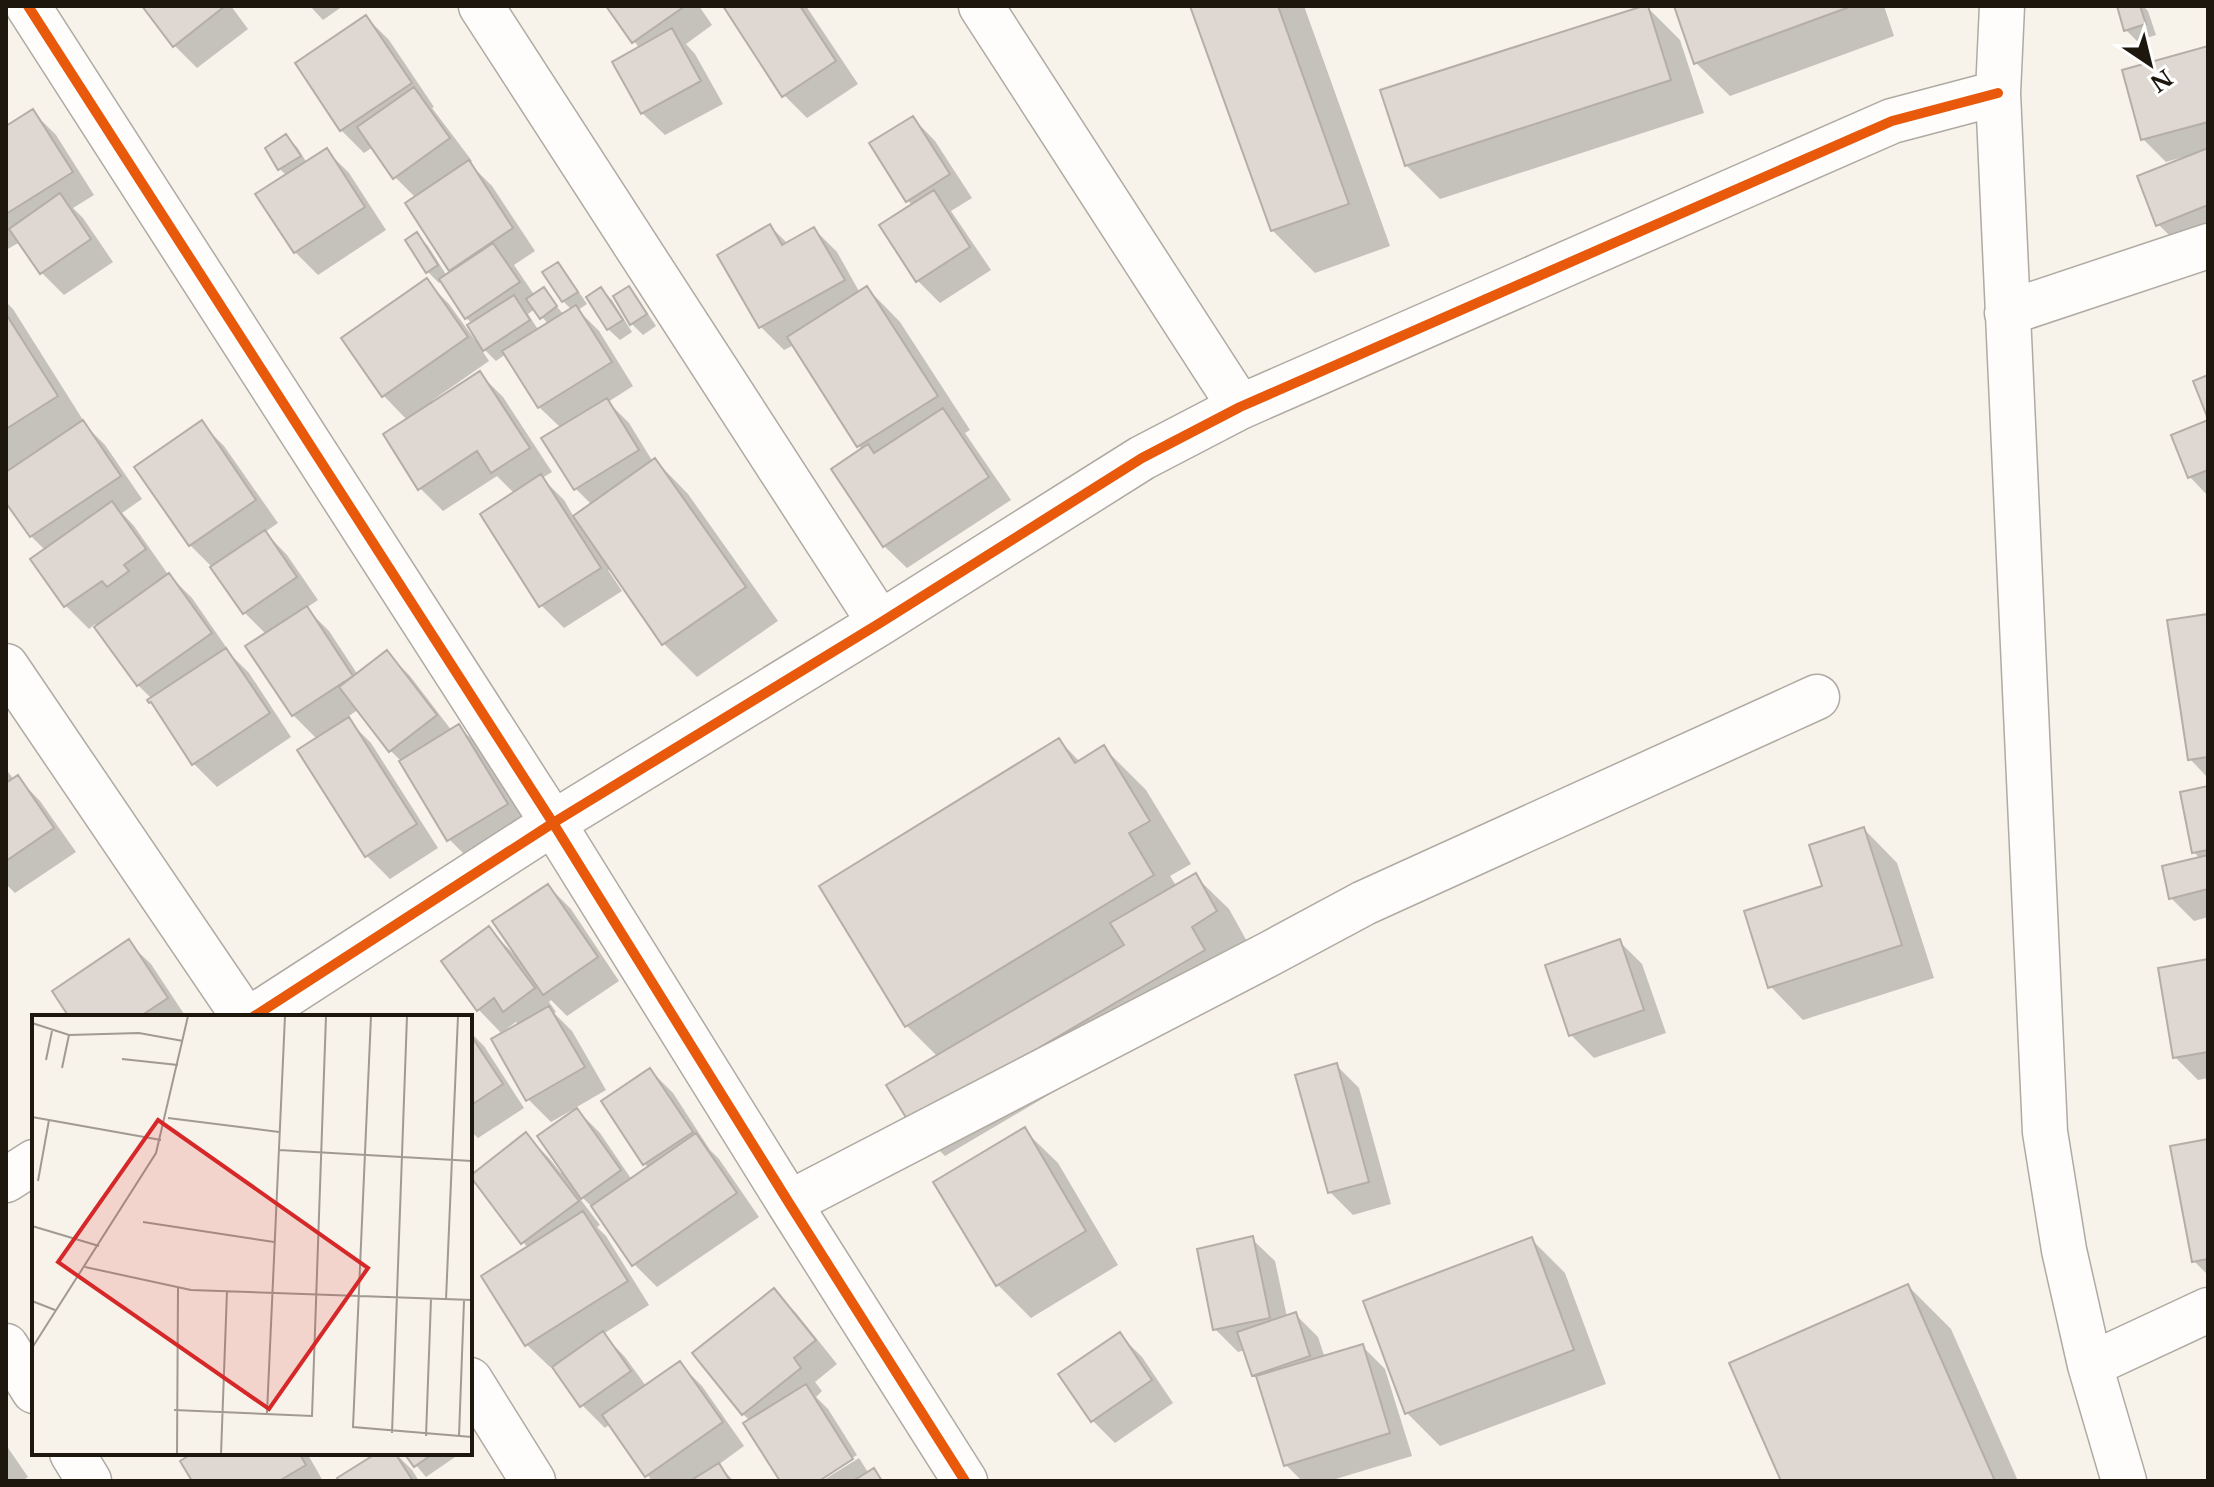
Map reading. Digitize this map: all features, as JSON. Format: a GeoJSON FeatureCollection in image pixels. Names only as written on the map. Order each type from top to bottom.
{"type":"FeatureCollection","features":[{"type":"Feature","properties":{"kind":"street"},"geometry":{"type":"LineString","coordinates":[[28,6],[553,823],[965,1481]]}},
{"type":"Feature","properties":{"kind":"street"},"geometry":{"type":"LineString","coordinates":[[481,6],[880,623]]}},
{"type":"Feature","properties":{"kind":"street"},"geometry":{"type":"LineString","coordinates":[[981,6],[1240,407]]}},
{"type":"Feature","properties":{"kind":"street"},"geometry":{"type":"LineString","coordinates":[[2002,6],[1998,93],[2045,1132],[2064,1250],[2090,1365],[2124,1481]]}},
{"type":"Feature","properties":{"kind":"street"},"geometry":{"type":"LineString","coordinates":[[256,1015],[553,823],[1142,458],[1240,407],[1892,121],[1998,93]]}},
{"type":"Feature","properties":{"kind":"street"},"geometry":{"type":"LineString","coordinates":[[2007,313],[2208,246]]}},
{"type":"Feature","properties":{"kind":"street"},"geometry":{"type":"LineString","coordinates":[[6,666],[243,1015]]}},
{"type":"Feature","properties":{"kind":"street"},"geometry":{"type":"LineString","coordinates":[[789,1203],[1364,903],[1817,697]]}},
{"type":"Feature","properties":{"kind":"street"},"geometry":{"type":"LineString","coordinates":[[6,1180],[32,1163]]}},
{"type":"Feature","properties":{"kind":"street"},"geometry":{"type":"LineString","coordinates":[[2090,1365],[2208,1310]]}},
{"type":"Feature","properties":{"kind":"street"},"geometry":{"type":"LineString","coordinates":[[6,1346],[32,1388]]}},
{"type":"Feature","properties":{"kind":"street"},"geometry":{"type":"LineString","coordinates":[[472,1383],[533,1481]]}},
{"type":"Feature","properties":{"kind":"street"},"geometry":{"type":"LineString","coordinates":[[73,1455],[89,1481]]}},
{"type":"Feature","properties":{"kind":"building"},"geometry":{"type":"Polygon","coordinates":[[[142,6],[225,6],[173,47],[142,6]]]}},
{"type":"Feature","properties":{"kind":"building"},"geometry":{"type":"Polygon","coordinates":[[[606,6],[685,6],[632,43],[606,6]]]}},
{"type":"Feature","properties":{"kind":"building"},"geometry":{"type":"Polygon","coordinates":[[[723,6],[800,6],[836,61],[782,97],[723,6]]]}},
{"type":"Feature","properties":{"kind":"building"},"geometry":{"type":"Polygon","coordinates":[[[1190,6],[1278,6],[1349,204],[1271,231],[1190,6]]]}},
{"type":"Feature","properties":{"kind":"building"},"geometry":{"type":"Polygon","coordinates":[[[1648,6],[1671,80],[1405,166],[1380,90],[1648,6]]]}},
{"type":"Feature","properties":{"kind":"building"},"geometry":{"type":"Polygon","coordinates":[[[1674,6],[1852,6],[1694,64],[1674,6]]]}},
{"type":"Feature","properties":{"kind":"building"},"geometry":{"type":"Polygon","coordinates":[[[2117,6],[2140,6],[2146,24],[2124,31],[2117,6]]]}},
{"type":"Feature","properties":{"kind":"building"},"geometry":{"type":"Polygon","coordinates":[[[366,15],[412,83],[340,131],[295,63],[366,15]]]}},
{"type":"Feature","properties":{"kind":"building"},"geometry":{"type":"Polygon","coordinates":[[[672,28],[701,81],[641,114],[612,62],[672,28]]]}},
{"type":"Feature","properties":{"kind":"building"},"geometry":{"type":"Polygon","coordinates":[[[2208,46],[2208,122],[2141,140],[2122,70],[2208,46]]]}},
{"type":"Feature","properties":{"kind":"building"},"geometry":{"type":"Polygon","coordinates":[[[414,87],[450,138],[393,179],[357,127],[414,87]]]}},
{"type":"Feature","properties":{"kind":"building"},"geometry":{"type":"Polygon","coordinates":[[[33,109],[73,172],[6,214],[6,126],[33,109]]]}},
{"type":"Feature","properties":{"kind":"building"},"geometry":{"type":"Polygon","coordinates":[[[913,116],[950,174],[906,202],[869,143],[913,116]]]}},
{"type":"Feature","properties":{"kind":"building"},"geometry":{"type":"Polygon","coordinates":[[[286,134],[301,156],[278,170],[265,148],[286,134]]]}},
{"type":"Feature","properties":{"kind":"building"},"geometry":{"type":"Polygon","coordinates":[[[327,148],[365,207],[294,253],[255,194],[327,148]]]}},
{"type":"Feature","properties":{"kind":"building"},"geometry":{"type":"Polygon","coordinates":[[[2208,148],[2208,205],[2156,226],[2137,176],[2208,148]]]}},
{"type":"Feature","properties":{"kind":"building"},"geometry":{"type":"Polygon","coordinates":[[[469,160],[513,228],[449,271],[405,203],[469,160]]]}},
{"type":"Feature","properties":{"kind":"building"},"geometry":{"type":"Polygon","coordinates":[[[934,190],[970,247],[916,282],[879,225],[934,190]]]}},
{"type":"Feature","properties":{"kind":"building"},"geometry":{"type":"Polygon","coordinates":[[[60,193],[91,239],[40,274],[9,229],[60,193]]]}},
{"type":"Feature","properties":{"kind":"building"},"geometry":{"type":"Polygon","coordinates":[[[770,224],[782,245],[814,227],[845,280],[759,328],[717,255],[770,224]]]}},
{"type":"Feature","properties":{"kind":"building"},"geometry":{"type":"Polygon","coordinates":[[[417,232],[438,265],[426,273],[405,240],[417,232]]]}},
{"type":"Feature","properties":{"kind":"building"},"geometry":{"type":"Polygon","coordinates":[[[493,243],[520,282],[465,319],[439,279],[493,243]]]}},
{"type":"Feature","properties":{"kind":"building"},"geometry":{"type":"Polygon","coordinates":[[[558,262],[578,292],[562,302],[542,272],[558,262]]]}},
{"type":"Feature","properties":{"kind":"building"},"geometry":{"type":"Polygon","coordinates":[[[427,278],[468,337],[382,397],[341,338],[427,278]]]}},
{"type":"Feature","properties":{"kind":"building"},"geometry":{"type":"Polygon","coordinates":[[[629,286],[647,314],[630,325],[613,296],[629,286]]]}},
{"type":"Feature","properties":{"kind":"building"},"geometry":{"type":"Polygon","coordinates":[[[867,286],[938,396],[857,447],[787,337],[867,286]]]}},
{"type":"Feature","properties":{"kind":"building"},"geometry":{"type":"Polygon","coordinates":[[[544,287],[557,306],[540,319],[526,299],[544,287]]]}},
{"type":"Feature","properties":{"kind":"building"},"geometry":{"type":"Polygon","coordinates":[[[601,287],[623,320],[607,330],[586,297],[601,287]]]}},
{"type":"Feature","properties":{"kind":"building"},"geometry":{"type":"Polygon","coordinates":[[[514,295],[530,320],[483,351],[467,325],[514,295]]]}},
{"type":"Feature","properties":{"kind":"building"},"geometry":{"type":"Polygon","coordinates":[[[576,305],[612,362],[538,408],[502,351],[576,305]]]}},
{"type":"Feature","properties":{"kind":"building"},"geometry":{"type":"Polygon","coordinates":[[[6,314],[58,396],[6,429],[6,314]]]}},
{"type":"Feature","properties":{"kind":"building"},"geometry":{"type":"Polygon","coordinates":[[[480,371],[530,448],[491,473],[477,451],[418,490],[383,434],[480,371]]]}},
{"type":"Feature","properties":{"kind":"building"},"geometry":{"type":"Polygon","coordinates":[[[2208,375],[2208,419],[2193,381],[2208,375]]]}},
{"type":"Feature","properties":{"kind":"building"},"geometry":{"type":"Polygon","coordinates":[[[607,398],[639,450],[574,490],[541,438],[607,398]]]}},
{"type":"Feature","properties":{"kind":"building"},"geometry":{"type":"Polygon","coordinates":[[[943,408],[989,477],[883,547],[831,469],[868,444],[874,453],[943,408]]]}},
{"type":"Feature","properties":{"kind":"building"},"geometry":{"type":"Polygon","coordinates":[[[83,420],[121,476],[30,537],[6,503],[6,472],[83,420]]]}},
{"type":"Feature","properties":{"kind":"building"},"geometry":{"type":"Polygon","coordinates":[[[202,420],[256,500],[189,546],[134,467],[202,420]]]}},
{"type":"Feature","properties":{"kind":"building"},"geometry":{"type":"Polygon","coordinates":[[[2208,420],[2208,470],[2188,478],[2171,435],[2208,420]]]}},
{"type":"Feature","properties":{"kind":"building"},"geometry":{"type":"Polygon","coordinates":[[[655,458],[746,587],[662,645],[573,516],[655,458]]]}},
{"type":"Feature","properties":{"kind":"building"},"geometry":{"type":"Polygon","coordinates":[[[541,474],[601,568],[539,607],[480,514],[541,474]]]}},
{"type":"Feature","properties":{"kind":"building"},"geometry":{"type":"Polygon","coordinates":[[[112,501],[146,549],[124,565],[129,571],[107,587],[102,581],[64,607],[30,559],[112,501]]]}},
{"type":"Feature","properties":{"kind":"building"},"geometry":{"type":"Polygon","coordinates":[[[265,530],[297,577],[243,614],[210,567],[265,530]]]}},
{"type":"Feature","properties":{"kind":"building"},"geometry":{"type":"Polygon","coordinates":[[[169,573],[212,633],[137,686],[94,627],[169,573]]]}},
{"type":"Feature","properties":{"kind":"building"},"geometry":{"type":"Polygon","coordinates":[[[307,606],[353,676],[292,716],[245,646],[307,606]]]}},
{"type":"Feature","properties":{"kind":"building"},"geometry":{"type":"Polygon","coordinates":[[[2208,614],[2208,757],[2188,760],[2167,620],[2208,614]]]}},
{"type":"Feature","properties":{"kind":"building"},"geometry":{"type":"Polygon","coordinates":[[[226,648],[270,713],[192,765],[147,700],[226,648]]]}},
{"type":"Feature","properties":{"kind":"building"},"geometry":{"type":"Polygon","coordinates":[[[387,650],[437,715],[389,752],[339,687],[387,650]]]}},
{"type":"Feature","properties":{"kind":"building"},"geometry":{"type":"Polygon","coordinates":[[[349,717],[417,824],[365,857],[297,750],[349,717]]]}},
{"type":"Feature","properties":{"kind":"building"},"geometry":{"type":"Polygon","coordinates":[[[459,724],[508,804],[447,841],[399,761],[459,724]]]}},
{"type":"Feature","properties":{"kind":"building"},"geometry":{"type":"Polygon","coordinates":[[[1059,738],[1075,763],[1104,745],[1150,821],[1129,833],[1154,875],[905,1027],[819,886],[1059,738]]]}},
{"type":"Feature","properties":{"kind":"building"},"geometry":{"type":"Polygon","coordinates":[[[18,775],[54,828],[6,861],[6,783],[18,775]]]}},
{"type":"Feature","properties":{"kind":"building"},"geometry":{"type":"Polygon","coordinates":[[[2208,786],[2208,850],[2192,853],[2180,792],[2208,786]]]}},
{"type":"Feature","properties":{"kind":"building"},"geometry":{"type":"Polygon","coordinates":[[[1864,827],[1902,945],[1768,988],[1744,911],[1822,886],[1809,845],[1864,827]]]}},
{"type":"Feature","properties":{"kind":"building"},"geometry":{"type":"Polygon","coordinates":[[[2208,855],[2208,889],[2169,899],[2162,866],[2208,855]]]}},
{"type":"Feature","properties":{"kind":"building"},"geometry":{"type":"Polygon","coordinates":[[[1196,873],[1217,911],[1192,927],[1205,950],[910,1124],[886,1085],[1124,945],[1110,923],[1196,873]]]}},
{"type":"Feature","properties":{"kind":"building"},"geometry":{"type":"Polygon","coordinates":[[[548,884],[598,957],[543,995],[492,921],[548,884]]]}},
{"type":"Feature","properties":{"kind":"building"},"geometry":{"type":"Polygon","coordinates":[[[489,926],[535,988],[503,1012],[494,998],[477,1011],[441,961],[489,926]]]}},
{"type":"Feature","properties":{"kind":"building"},"geometry":{"type":"Polygon","coordinates":[[[129,939],[168,998],[142,1015],[68,1015],[52,991],[129,939]]]}},
{"type":"Feature","properties":{"kind":"building"},"geometry":{"type":"Polygon","coordinates":[[[1620,939],[1644,1010],[1569,1036],[1545,965],[1620,939]]]}},
{"type":"Feature","properties":{"kind":"building"},"geometry":{"type":"Polygon","coordinates":[[[2208,959],[2208,1052],[2173,1058],[2158,968],[2208,959]]]}},
{"type":"Feature","properties":{"kind":"building"},"geometry":{"type":"Polygon","coordinates":[[[549,1006],[585,1067],[526,1101],[491,1039],[549,1006]]]}},
{"type":"Feature","properties":{"kind":"building"},"geometry":{"type":"Polygon","coordinates":[[[472,1037],[503,1084],[472,1105],[472,1037]]]}},
{"type":"Feature","properties":{"kind":"building"},"geometry":{"type":"Polygon","coordinates":[[[1337,1063],[1369,1182],[1328,1193],[1295,1075],[1337,1063]]]}},
{"type":"Feature","properties":{"kind":"building"},"geometry":{"type":"Polygon","coordinates":[[[650,1068],[693,1132],[643,1165],[601,1101],[650,1068]]]}},
{"type":"Feature","properties":{"kind":"building"},"geometry":{"type":"Polygon","coordinates":[[[577,1108],[621,1170],[581,1199],[537,1136],[577,1108]]]}},
{"type":"Feature","properties":{"kind":"building"},"geometry":{"type":"Polygon","coordinates":[[[1025,1127],[1086,1231],[996,1286],[933,1182],[1025,1127]]]}},
{"type":"Feature","properties":{"kind":"building"},"geometry":{"type":"Polygon","coordinates":[[[526,1132],[579,1201],[521,1244],[472,1179],[472,1174],[526,1132]]]}},
{"type":"Feature","properties":{"kind":"building"},"geometry":{"type":"Polygon","coordinates":[[[696,1133],[737,1193],[632,1266],[591,1206],[696,1133]]]}},
{"type":"Feature","properties":{"kind":"building"},"geometry":{"type":"Polygon","coordinates":[[[2208,1139],[2208,1259],[2192,1262],[2170,1146],[2208,1139]]]}},
{"type":"Feature","properties":{"kind":"building"},"geometry":{"type":"Polygon","coordinates":[[[583,1211],[628,1281],[525,1346],[481,1276],[583,1211]]]}},
{"type":"Feature","properties":{"kind":"building"},"geometry":{"type":"Polygon","coordinates":[[[1253,1236],[1270,1318],[1213,1330],[1197,1249],[1253,1236]]]}},
{"type":"Feature","properties":{"kind":"building"},"geometry":{"type":"Polygon","coordinates":[[[1532,1237],[1574,1350],[1405,1414],[1363,1301],[1532,1237]]]}},
{"type":"Feature","properties":{"kind":"building"},"geometry":{"type":"Polygon","coordinates":[[[1908,1284],[1995,1481],[1781,1481],[1729,1363],[1908,1284]]]}},
{"type":"Feature","properties":{"kind":"building"},"geometry":{"type":"Polygon","coordinates":[[[774,1288],[816,1340],[794,1358],[801,1368],[742,1415],[692,1353],[774,1288]]]}},
{"type":"Feature","properties":{"kind":"building"},"geometry":{"type":"Polygon","coordinates":[[[1296,1312],[1310,1356],[1252,1376],[1237,1332],[1296,1312]]]}},
{"type":"Feature","properties":{"kind":"building"},"geometry":{"type":"Polygon","coordinates":[[[603,1331],[631,1371],[580,1407],[552,1367],[603,1331]]]}},
{"type":"Feature","properties":{"kind":"building"},"geometry":{"type":"Polygon","coordinates":[[[1120,1332],[1152,1380],[1091,1422],[1058,1374],[1120,1332]]]}},
{"type":"Feature","properties":{"kind":"building"},"geometry":{"type":"Polygon","coordinates":[[[1363,1344],[1390,1433],[1284,1466],[1256,1376],[1363,1344]]]}},
{"type":"Feature","properties":{"kind":"building"},"geometry":{"type":"Polygon","coordinates":[[[680,1361],[723,1422],[645,1477],[602,1415],[680,1361]]]}},
{"type":"Feature","properties":{"kind":"building"},"geometry":{"type":"Polygon","coordinates":[[[806,1384],[853,1459],[819,1481],[780,1481],[743,1423],[806,1384]]]}},
{"type":"Feature","properties":{"kind":"building"},"geometry":{"type":"Polygon","coordinates":[[[190,1455],[300,1455],[306,1465],[279,1481],[192,1481],[180,1461],[190,1455]]]}},
{"type":"Feature","properties":{"kind":"building"},"geometry":{"type":"Polygon","coordinates":[[[374,1455],[396,1455],[413,1481],[339,1481],[337,1478],[374,1455]]]}},
{"type":"Feature","properties":{"kind":"building"},"geometry":{"type":"Polygon","coordinates":[[[405,1455],[431,1455],[414,1467],[405,1455]]]}},
{"type":"Feature","properties":{"kind":"building"},"geometry":{"type":"Polygon","coordinates":[[[719,1463],[730,1481],[690,1481],[719,1463]]]}},
{"type":"Feature","properties":{"kind":"building"},"geometry":{"type":"Polygon","coordinates":[[[874,1468],[882,1481],[853,1481],[874,1468]]]}},
{"type":"Feature","properties":{"kind":"cycle path"},"geometry":{"type":"LineString","coordinates":[[28,6],[553,823],[965,1481]]}},
{"type":"Feature","properties":{"kind":"cycle path"},"geometry":{"type":"LineString","coordinates":[[256,1015],[553,823],[1142,458],[1240,407],[1892,121],[1998,93]]}}]}
